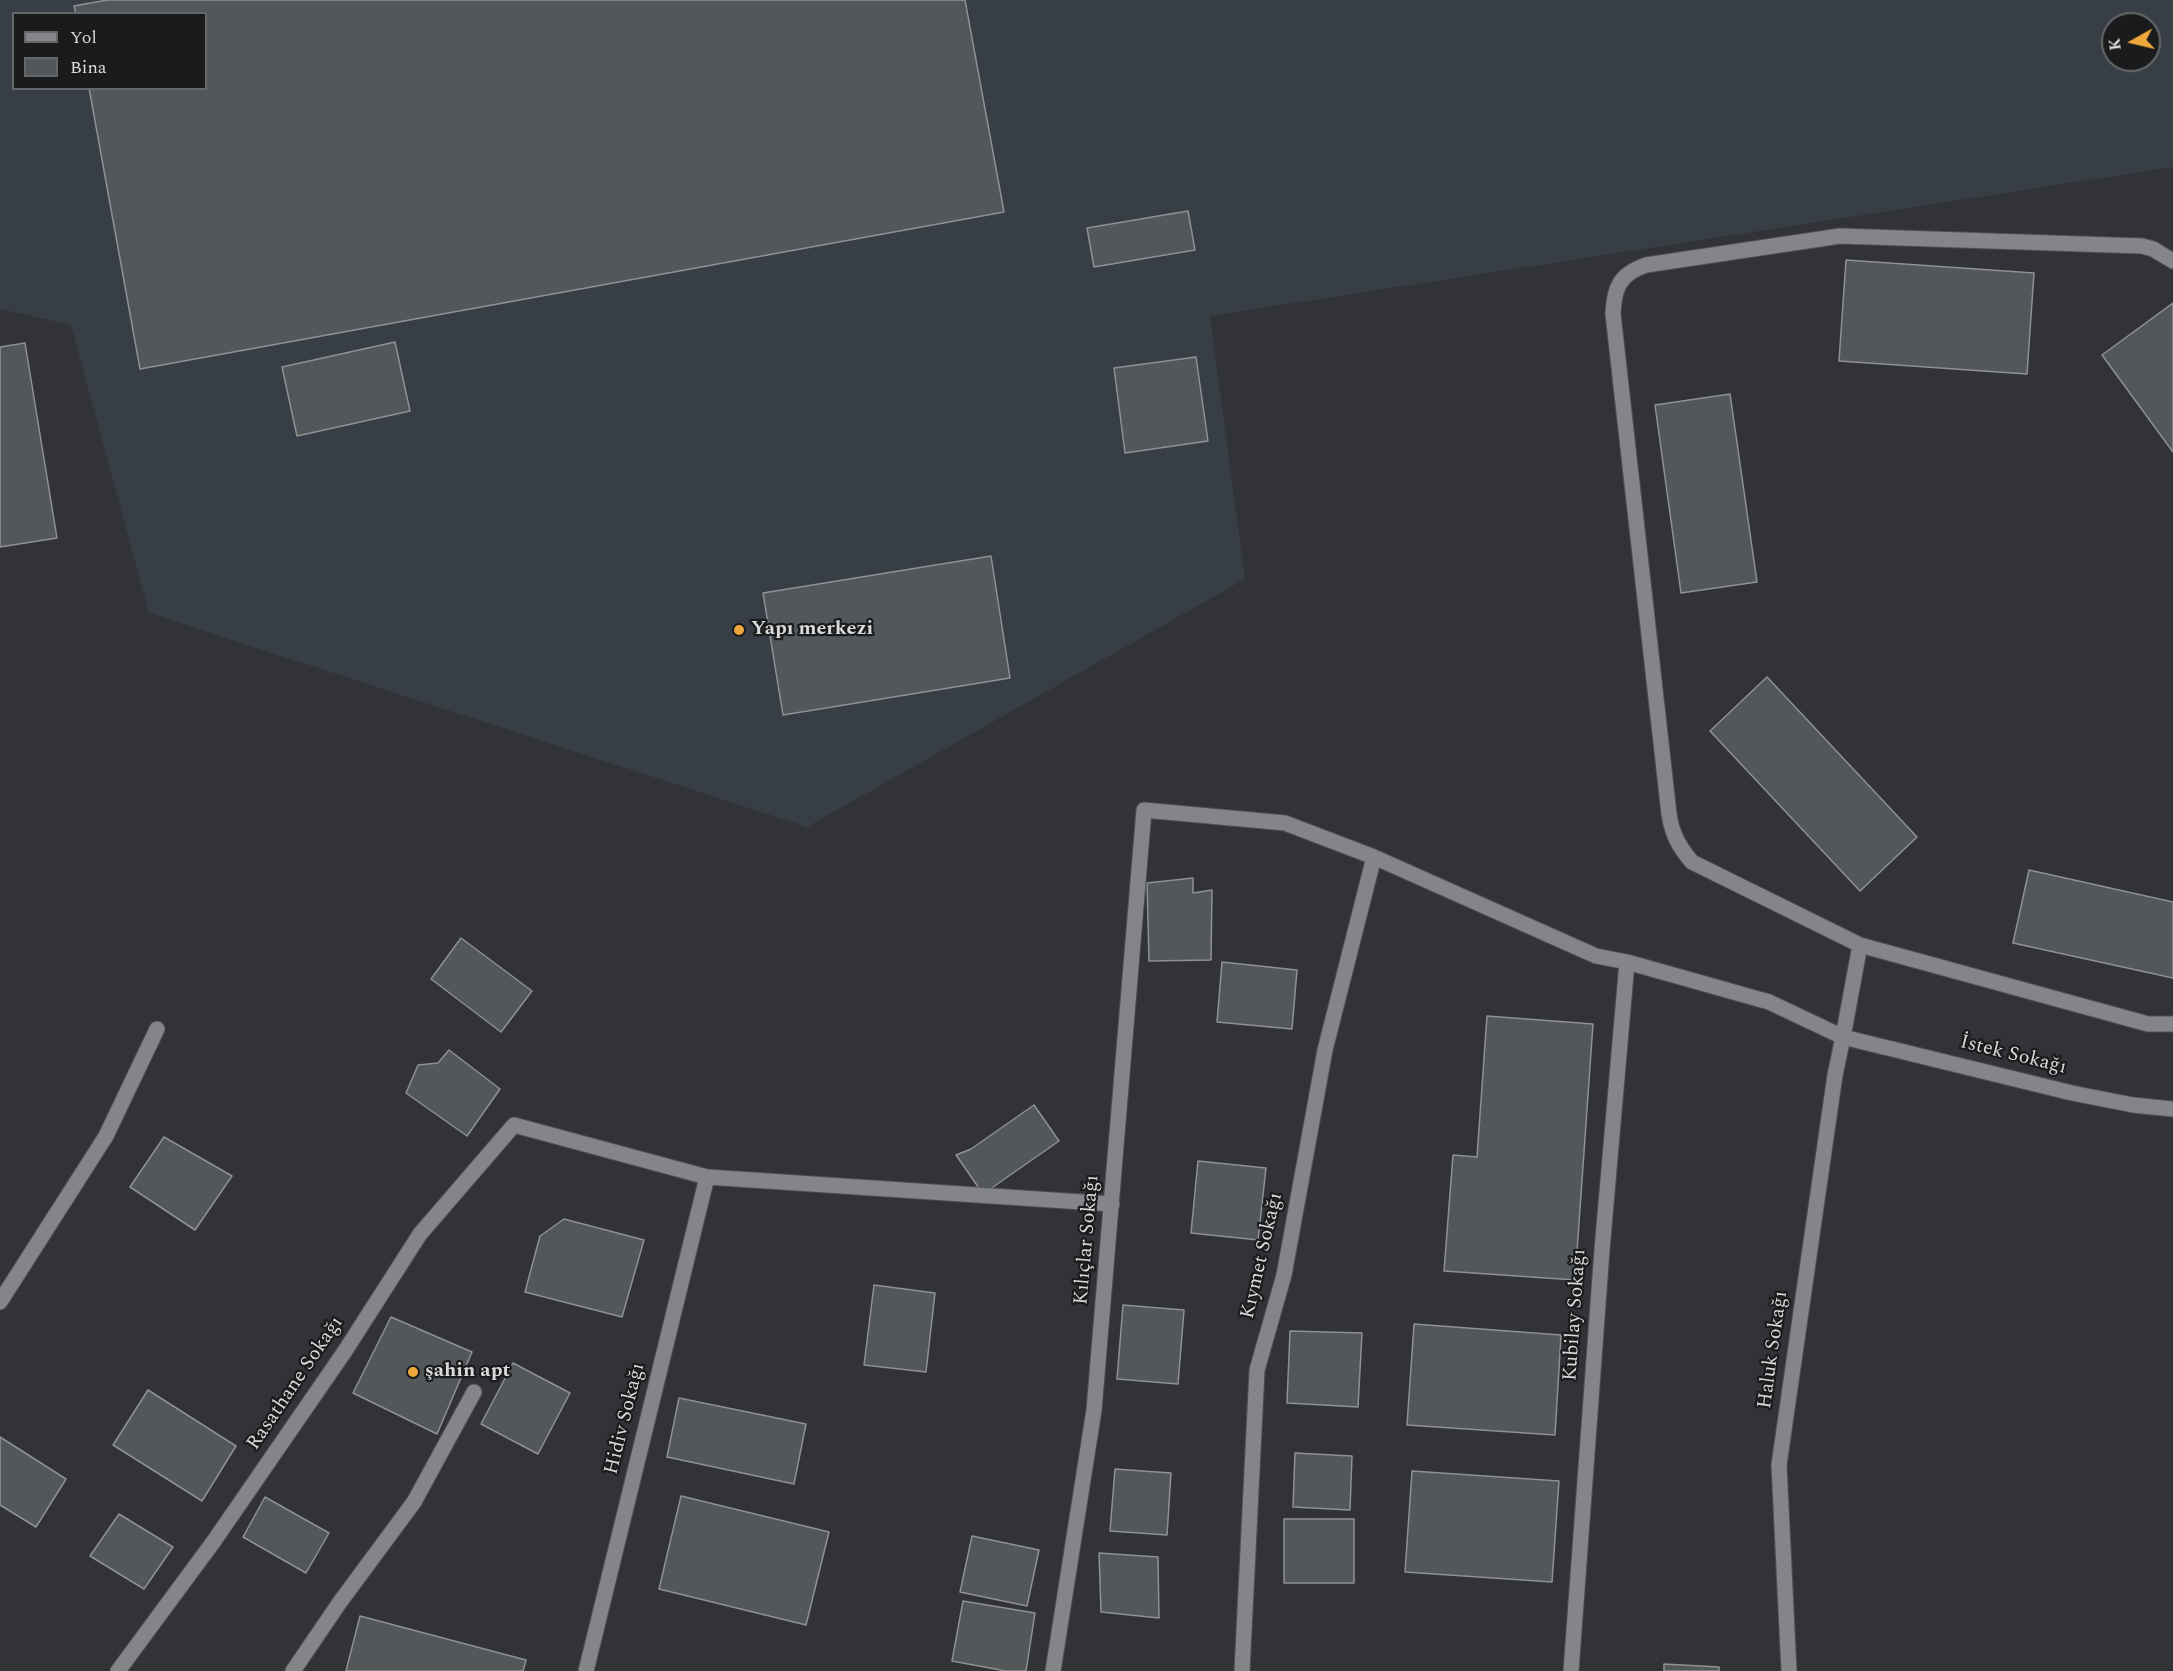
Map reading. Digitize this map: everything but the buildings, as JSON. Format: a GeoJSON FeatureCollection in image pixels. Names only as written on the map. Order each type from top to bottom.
{"type":"FeatureCollection","features":[{"type":"Feature","properties":{"kind":"street"},"geometry":{"type":"LineString","coordinates":[[2173,261],[2153,249],[2142,246],[1840,236],[1646,265],[1632,270],[1621,279],[1616,290],[1613,314],[1671,829],[1677,843],[1692,862],[1860,945],[2148,1024],[2173,1024]]}},
{"type":"Feature","properties":{"kind":"street","name":"İstek Sokağı"},"geometry":{"type":"LineString","coordinates":[[1144,810],[1285,823],[1374,857],[1596,956],[1627,962],[1769,1002],[1843,1037],[2072,1093],[2133,1105],[2173,1109]]}},
{"type":"Feature","properties":{"kind":"street","name":"Kılıçlar Sokağı"},"geometry":{"type":"LineString","coordinates":[[1053,1671],[1094,1410],[1144,810]]}},
{"type":"Feature","properties":{"kind":"street","name":"Kıymet Sokağı"},"geometry":{"type":"LineString","coordinates":[[1242,1671],[1257,1370],[1284,1275],[1325,1050],[1374,857]]}},
{"type":"Feature","properties":{"kind":"street","name":"Haluk Sokağı"},"geometry":{"type":"LineString","coordinates":[[1789,1671],[1779,1465],[1833,1087],[1860,945]]}},
{"type":"Feature","properties":{"kind":"street","name":"Kubilay Sokağı"},"geometry":{"type":"LineString","coordinates":[[1571,1671],[1602,1250],[1627,962]]}},
{"type":"Feature","properties":{"kind":"street"},"geometry":{"type":"LineString","coordinates":[[0,1302],[106,1136],[157,1029]]}},
{"type":"Feature","properties":{"kind":"street","name":"Rasathane Sokağı"},"geometry":{"type":"LineString","coordinates":[[118,1671],[214,1541],[345,1351],[420,1234],[514,1125],[707,1177]]}},
{"type":"Feature","properties":{"kind":"street"},"geometry":{"type":"LineString","coordinates":[[707,1177],[1112,1204]]}},
{"type":"Feature","properties":{"kind":"street","name":"Hidiv Sokağı"},"geometry":{"type":"LineString","coordinates":[[586,1671],[707,1177]]}},
{"type":"Feature","properties":{"kind":"street"},"geometry":{"type":"LineString","coordinates":[[293,1671],[340,1602],[414,1502],[474,1392]]}},
{"type":"Feature","properties":{"kind":"shaded area","name":"Yapı merkezi"},"geometry":{"type":"Polygon","coordinates":[[[0,0],[2173,0],[2173,167],[1210,316],[1245,579],[807,827],[149,613],[71,325],[0,309],[0,0]]]}},
{"type":"Feature","properties":{"kind":"place","name":"Yapı merkezi"},"geometry":{"type":"Point","coordinates":[739,630]}},
{"type":"Feature","properties":{"kind":"place","name":"şahin apt"},"geometry":{"type":"Point","coordinates":[413,1372]}}]}
